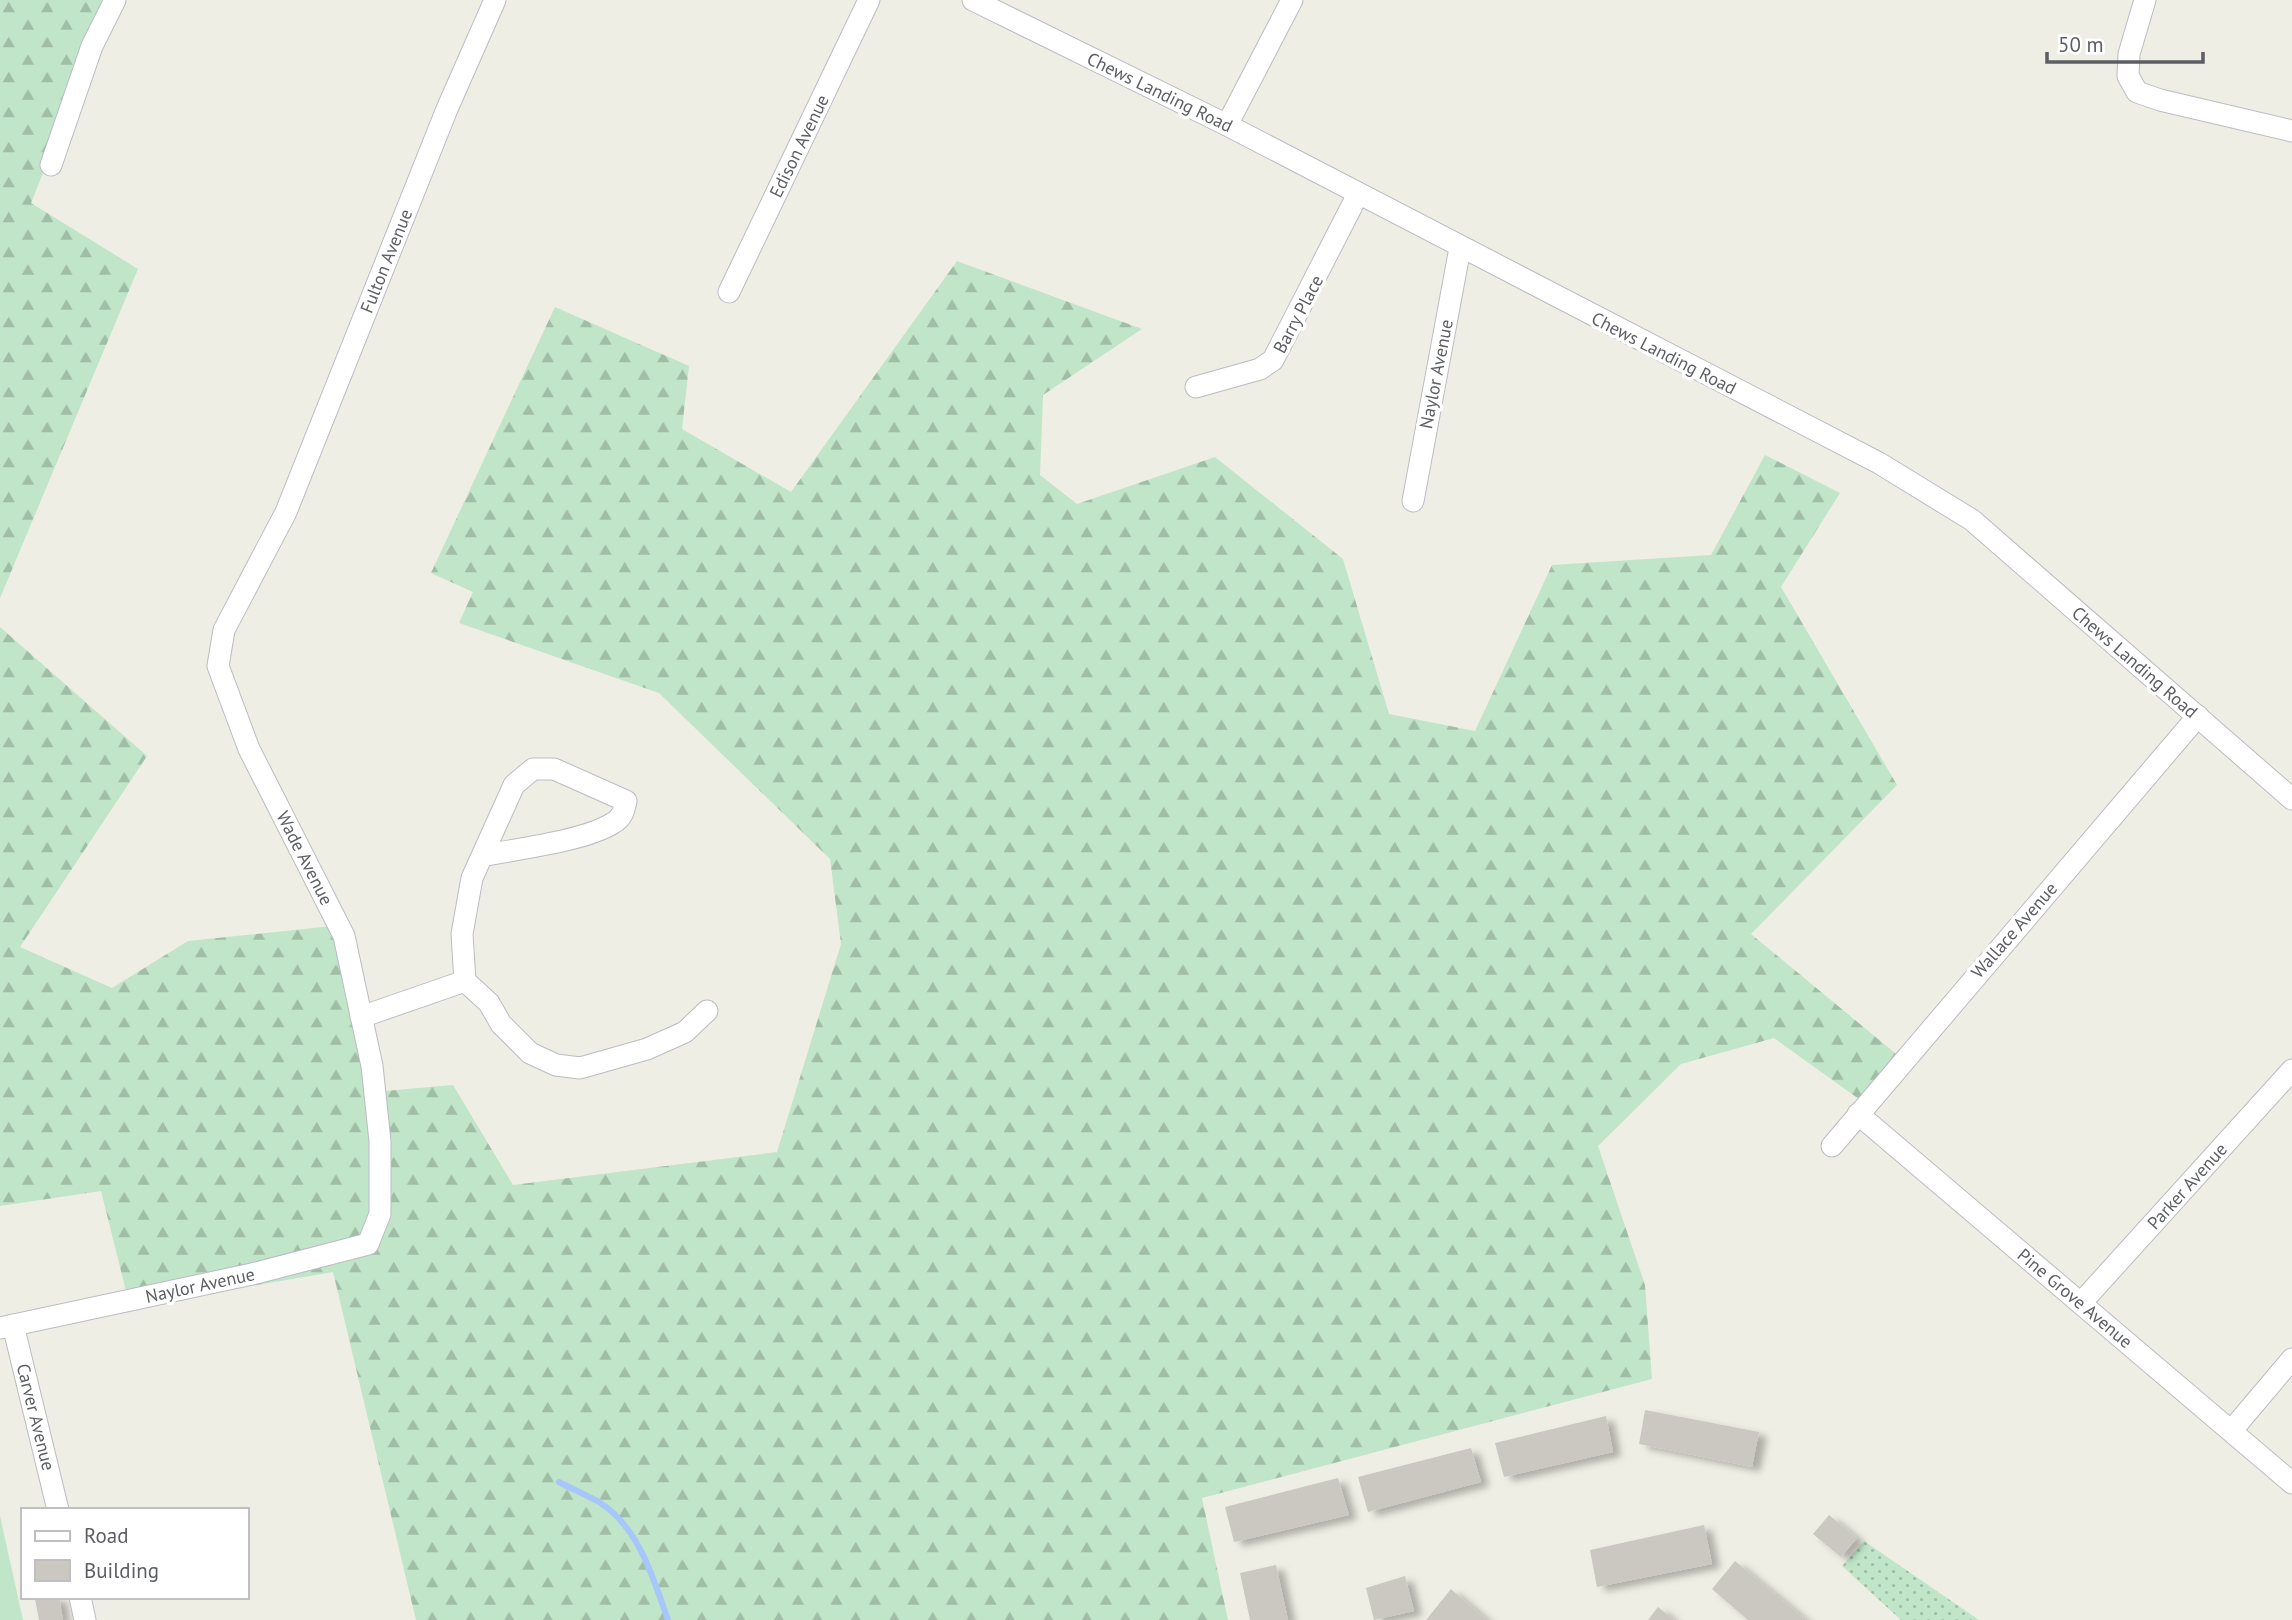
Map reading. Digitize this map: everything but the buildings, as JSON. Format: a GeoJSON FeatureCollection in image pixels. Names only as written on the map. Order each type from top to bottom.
{"type":"FeatureCollection","features":[{"type":"Feature","properties":{"kind":"street"},"geometry":{"type":"LineString","coordinates":[[51,165],[92,46],[115,0]]}},
{"type":"Feature","properties":{"kind":"street","name":"Fulton Avenue"},"geometry":{"type":"LineString","coordinates":[[280,522],[447,109],[495,0]]}},
{"type":"Feature","properties":{"kind":"street","name":"Edison Avenue"},"geometry":{"type":"LineString","coordinates":[[729,292],[869,0]]}},
{"type":"Feature","properties":{"kind":"street","name":"Chews Landing Road"},"geometry":{"type":"LineString","coordinates":[[973,0],[1227,125],[1879,463],[1972,520],[2292,799]]}},
{"type":"Feature","properties":{"kind":"street"},"geometry":{"type":"LineString","coordinates":[[1227,125],[1292,0]]}},
{"type":"Feature","properties":{"kind":"street"},"geometry":{"type":"LineString","coordinates":[[2145,0],[2129,54],[2128,76],[2137,92],[2160,100],[2292,131]]}},
{"type":"Feature","properties":{"kind":"street","name":"Barry Place"},"geometry":{"type":"LineString","coordinates":[[1196,387],[1260,369],[1273,360],[1359,194]]}},
{"type":"Feature","properties":{"kind":"street","name":"Naylor Avenue"},"geometry":{"type":"LineString","coordinates":[[1413,501],[1460,247]]}},
{"type":"Feature","properties":{"kind":"street","name":"Wade Avenue"},"geometry":{"type":"LineString","coordinates":[[280,522],[224,630],[218,666],[249,749],[344,936],[372,1066],[380,1141],[380,1214]]}},
{"type":"Feature","properties":{"kind":"street","name":"Wallace Avenue"},"geometry":{"type":"LineString","coordinates":[[1832,1146],[2197,716]]}},
{"type":"Feature","properties":{"kind":"street"},"geometry":{"type":"LineString","coordinates":[[482,856],[595,830],[624,813],[626,801],[554,769],[533,769],[514,785],[472,878],[462,934],[465,981],[489,1003],[501,1024],[530,1053],[556,1065],[580,1068],[647,1049],[685,1032],[706,1011]]}},
{"type":"Feature","properties":{"kind":"street"},"geometry":{"type":"LineString","coordinates":[[362,1017],[465,981]]}},
{"type":"Feature","properties":{"kind":"street","name":"Parker Avenue"},"geometry":{"type":"LineString","coordinates":[[2081,1303],[2292,1070]]}},
{"type":"Feature","properties":{"kind":"street","name":"Pine Grove Avenue"},"geometry":{"type":"LineString","coordinates":[[1858,1114],[2292,1483]]}},
{"type":"Feature","properties":{"kind":"street","name":"Naylor Avenue"},"geometry":{"type":"LineString","coordinates":[[7,1327],[252,1274],[368,1244],[380,1214]]}},
{"type":"Feature","properties":{"kind":"street","name":"Carver Avenue"},"geometry":{"type":"LineString","coordinates":[[7,1327],[57,1508]]}},
{"type":"Feature","properties":{"kind":"street"},"geometry":{"type":"LineString","coordinates":[[2232,1430],[2292,1359]]}},
{"type":"Feature","properties":{"kind":"street"},"geometry":{"type":"LineString","coordinates":[[80,1599],[85,1620]]}},
{"type":"Feature","properties":{"kind":"green space"},"geometry":{"type":"Polygon","coordinates":[[[0,0],[112,0],[31,203],[138,269],[0,598],[0,0]]]}},
{"type":"Feature","properties":{"kind":"green space"},"geometry":{"type":"Polygon","coordinates":[[[957,261],[1142,329],[1043,395],[1040,475],[1077,504],[1215,457],[1343,559],[1389,714],[1475,731],[1552,565],[1711,555],[1765,455],[1840,493],[1781,587],[1897,785],[1751,934],[1901,1058],[1863,1102],[1774,1038],[1681,1064],[1598,1146],[1645,1285],[1652,1379],[1202,1498],[1228,1620],[416,1620],[333,1272],[130,1307],[101,1191],[0,1206],[0,627],[147,756],[20,947],[112,988],[188,941],[333,926],[385,1091],[453,1085],[513,1185],[777,1152],[841,944],[830,859],[659,693],[459,623],[473,592],[431,573],[555,307],[689,366],[682,429],[791,492],[957,261]]]}},
{"type":"Feature","properties":{"kind":"green space"},"geometry":{"type":"Polygon","coordinates":[[[0,1516],[23,1620],[0,1620],[0,1516]]]}},
{"type":"Feature","properties":{"kind":"green space"},"geometry":{"type":"Polygon","coordinates":[[[1864,1541],[1979,1620],[1901,1620],[1842,1566],[1864,1541]]]}},
{"type":"Feature","properties":{"kind":"waterway"},"geometry":{"type":"LineString","coordinates":[[559,1482],[599,1502],[625,1525],[643,1555],[668,1620]]}}]}
